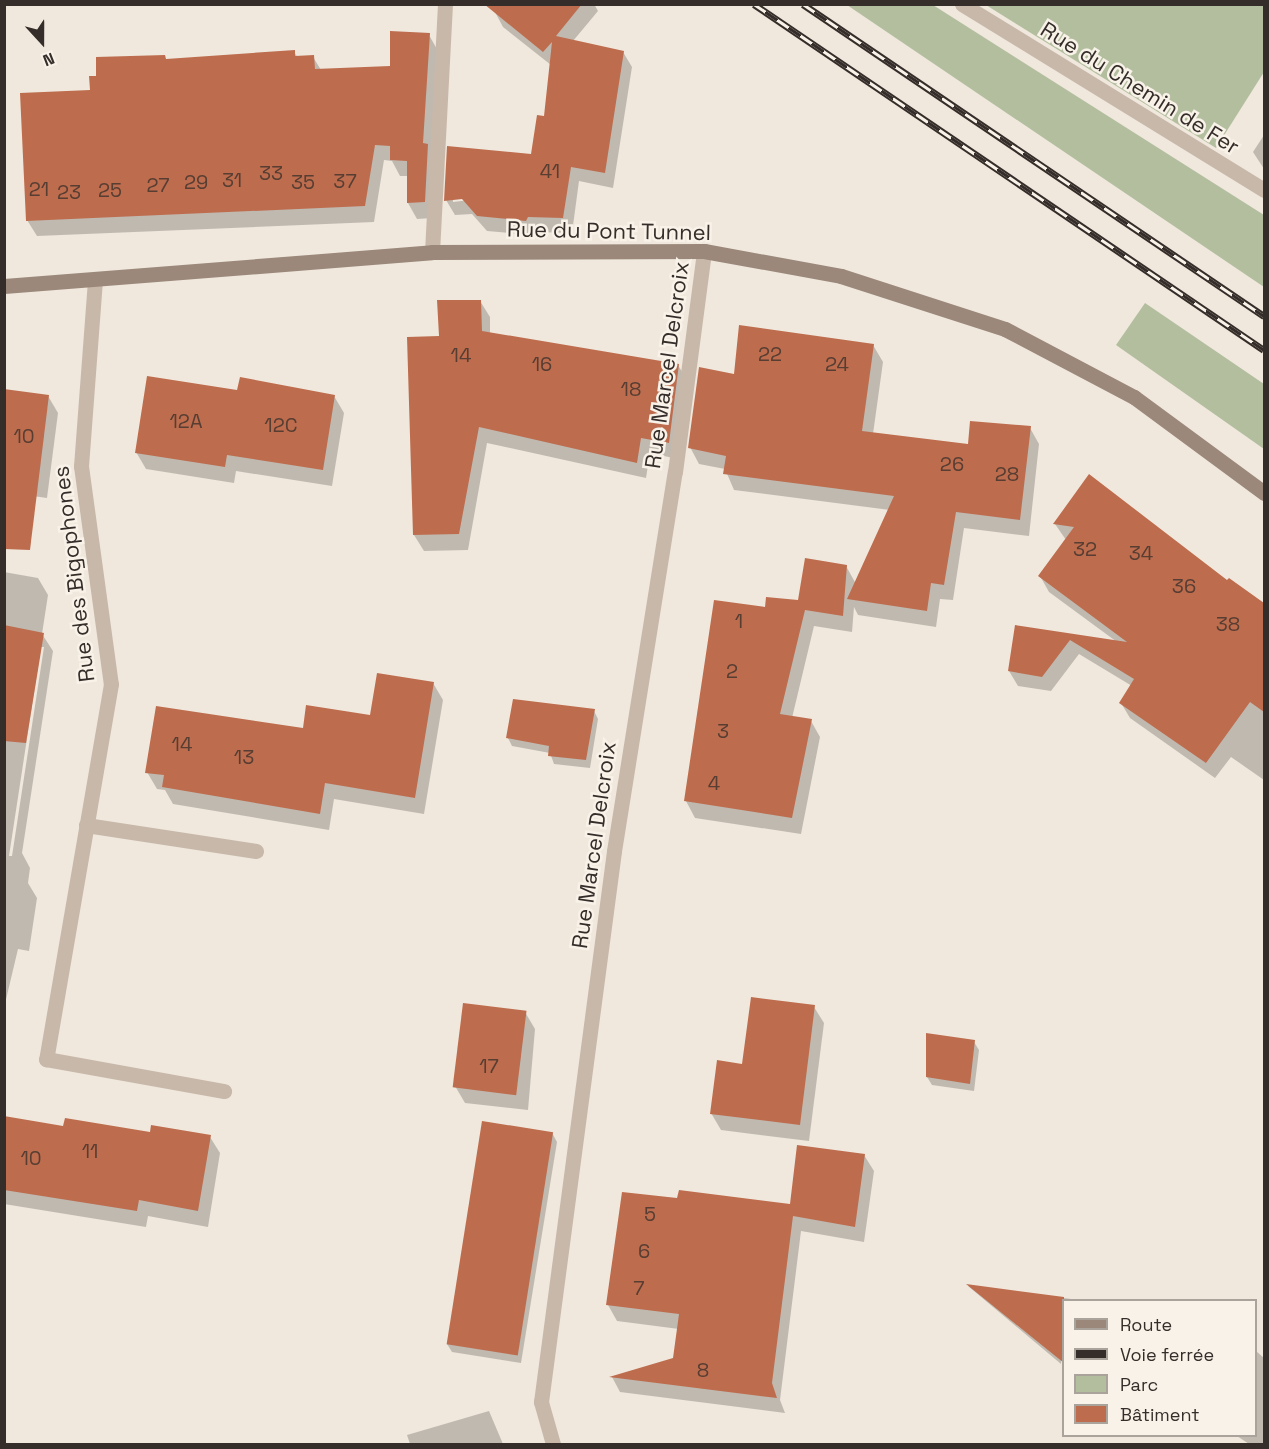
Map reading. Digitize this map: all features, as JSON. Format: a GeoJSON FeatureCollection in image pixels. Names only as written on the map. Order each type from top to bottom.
{"type":"FeatureCollection","features":[{"type":"Feature","properties":{"kind":"main road","name":"Rue du Pont Tunnel"},"geometry":{"type":"LineString","coordinates":[[4,286],[432,252],[704,251],[841,276],[1005,329],[1134,397],[1264,493]]}},
{"type":"Feature","properties":{"kind":"street"},"geometry":{"type":"LineString","coordinates":[[432,252],[445,4]]}},
{"type":"Feature","properties":{"kind":"street","name":"Rue du Chemin de Fer"},"geometry":{"type":"LineString","coordinates":[[962,4],[1264,190]]}},
{"type":"Feature","properties":{"kind":"street","name":"Rue Marcel Delcroix"},"geometry":{"type":"LineString","coordinates":[[553,1444],[541,1402],[614,851],[675,472],[704,251]]}},
{"type":"Feature","properties":{"kind":"street","name":"Rue des Bigophones"},"geometry":{"type":"LineString","coordinates":[[95,280],[81,466],[111,684],[46,1059],[224,1091]]}},
{"type":"Feature","properties":{"kind":"street"},"geometry":{"type":"LineString","coordinates":[[86,825],[256,851]]}},
{"type":"Feature","properties":{"kind":"green space"},"geometry":{"type":"Polygon","coordinates":[[[847,5],[933,5],[1264,215],[1264,287],[847,5]]]}},
{"type":"Feature","properties":{"kind":"green space"},"geometry":{"type":"Polygon","coordinates":[[[986,5],[1264,5],[1264,72],[1216,148],[986,5]]]}},
{"type":"Feature","properties":{"kind":"green space"},"geometry":{"type":"Polygon","coordinates":[[[1145,303],[1264,384],[1264,449],[1116,345],[1145,303]]]}},
{"type":"Feature","properties":{"kind":"building"},"geometry":{"type":"Polygon","coordinates":[[[484,4],[582,4],[556,36],[624,51],[605,173],[571,167],[563,218],[528,217],[526,221],[477,216],[462,199],[444,201],[447,146],[531,154],[537,115],[544,116],[552,42],[543,52],[484,4]]]}},
{"type":"Feature","properties":{"kind":"building"},"geometry":{"type":"Polygon","coordinates":[[[390,31],[430,33],[423,143],[428,144],[425,202],[407,203],[407,161],[390,160],[390,146],[375,145],[365,206],[26,221],[20,93],[90,90],[89,76],[96,76],[96,57],[165,55],[166,59],[295,50],[295,56],[314,55],[315,69],[390,66],[390,31]]]}},
{"type":"Feature","properties":{"kind":"building"},"geometry":{"type":"Polygon","coordinates":[[[437,300],[481,300],[482,331],[679,364],[669,443],[641,438],[637,463],[479,427],[459,534],[413,535],[407,337],[439,336],[437,300]]]}},
{"type":"Feature","properties":{"kind":"building"},"geometry":{"type":"Polygon","coordinates":[[[739,325],[874,344],[862,431],[968,444],[970,421],[1031,426],[1020,520],[956,512],[944,585],[931,583],[927,611],[847,599],[894,496],[723,474],[726,456],[688,448],[699,367],[734,374],[739,325]]]}},
{"type":"Feature","properties":{"kind":"building"},"geometry":{"type":"Polygon","coordinates":[[[147,376],[237,390],[240,377],[335,395],[323,470],[227,455],[225,467],[135,453],[147,376]]]}},
{"type":"Feature","properties":{"kind":"building"},"geometry":{"type":"Polygon","coordinates":[[[4,389],[49,395],[30,550],[4,549],[4,389]]]}},
{"type":"Feature","properties":{"kind":"building"},"geometry":{"type":"Polygon","coordinates":[[[1089,474],[1227,580],[1229,578],[1264,603],[1264,712],[1250,702],[1206,763],[1119,703],[1134,679],[1070,640],[1042,677],[1008,671],[1015,625],[1127,642],[1038,576],[1074,527],[1053,524],[1089,474]]]}},
{"type":"Feature","properties":{"kind":"building"},"geometry":{"type":"Polygon","coordinates":[[[805,558],[847,565],[843,616],[805,610],[780,714],[812,719],[792,818],[684,801],[714,600],[765,607],[766,597],[798,600],[805,558]]]}},
{"type":"Feature","properties":{"kind":"building"},"geometry":{"type":"Polygon","coordinates":[[[4,625],[44,633],[26,743],[4,741],[4,625]]]}},
{"type":"Feature","properties":{"kind":"building"},"geometry":{"type":"Polygon","coordinates":[[[377,673],[434,682],[415,798],[325,783],[320,814],[162,787],[164,775],[145,773],[156,706],[303,728],[306,705],[370,715],[377,673]]]}},
{"type":"Feature","properties":{"kind":"building"},"geometry":{"type":"Polygon","coordinates":[[[513,699],[595,709],[586,760],[548,756],[549,746],[506,738],[513,699]]]}},
{"type":"Feature","properties":{"kind":"building"},"geometry":{"type":"Polygon","coordinates":[[[751,997],[815,1005],[800,1125],[710,1114],[717,1060],[742,1064],[751,997]]]}},
{"type":"Feature","properties":{"kind":"building"},"geometry":{"type":"Polygon","coordinates":[[[463,1003],[527,1011],[516,1095],[453,1087],[463,1003]]]}},
{"type":"Feature","properties":{"kind":"building"},"geometry":{"type":"Polygon","coordinates":[[[926,1033],[975,1040],[970,1084],[926,1077],[926,1033]]]}},
{"type":"Feature","properties":{"kind":"building"},"geometry":{"type":"Polygon","coordinates":[[[4,1116],[63,1126],[65,1118],[150,1132],[151,1125],[211,1135],[198,1211],[139,1200],[137,1211],[4,1190],[4,1116]]]}},
{"type":"Feature","properties":{"kind":"building"},"geometry":{"type":"Polygon","coordinates":[[[482,1121],[553,1132],[518,1355],[447,1344],[482,1121]]]}},
{"type":"Feature","properties":{"kind":"building"},"geometry":{"type":"Polygon","coordinates":[[[797,1145],[865,1154],[855,1227],[793,1216],[772,1383],[777,1398],[609,1377],[673,1358],[679,1314],[606,1305],[622,1192],[677,1198],[679,1190],[790,1204],[797,1145]]]}},
{"type":"Feature","properties":{"kind":"building"},"geometry":{"type":"Polygon","coordinates":[[[966,1284],[1064,1297],[1062,1299],[1062,1361],[966,1284]]]}},
{"type":"Feature","properties":{"kind":"railway"},"geometry":{"type":"LineString","coordinates":[[754,4],[1264,350]]}},
{"type":"Feature","properties":{"kind":"railway"},"geometry":{"type":"LineString","coordinates":[[803,4],[1264,316]]}}]}
